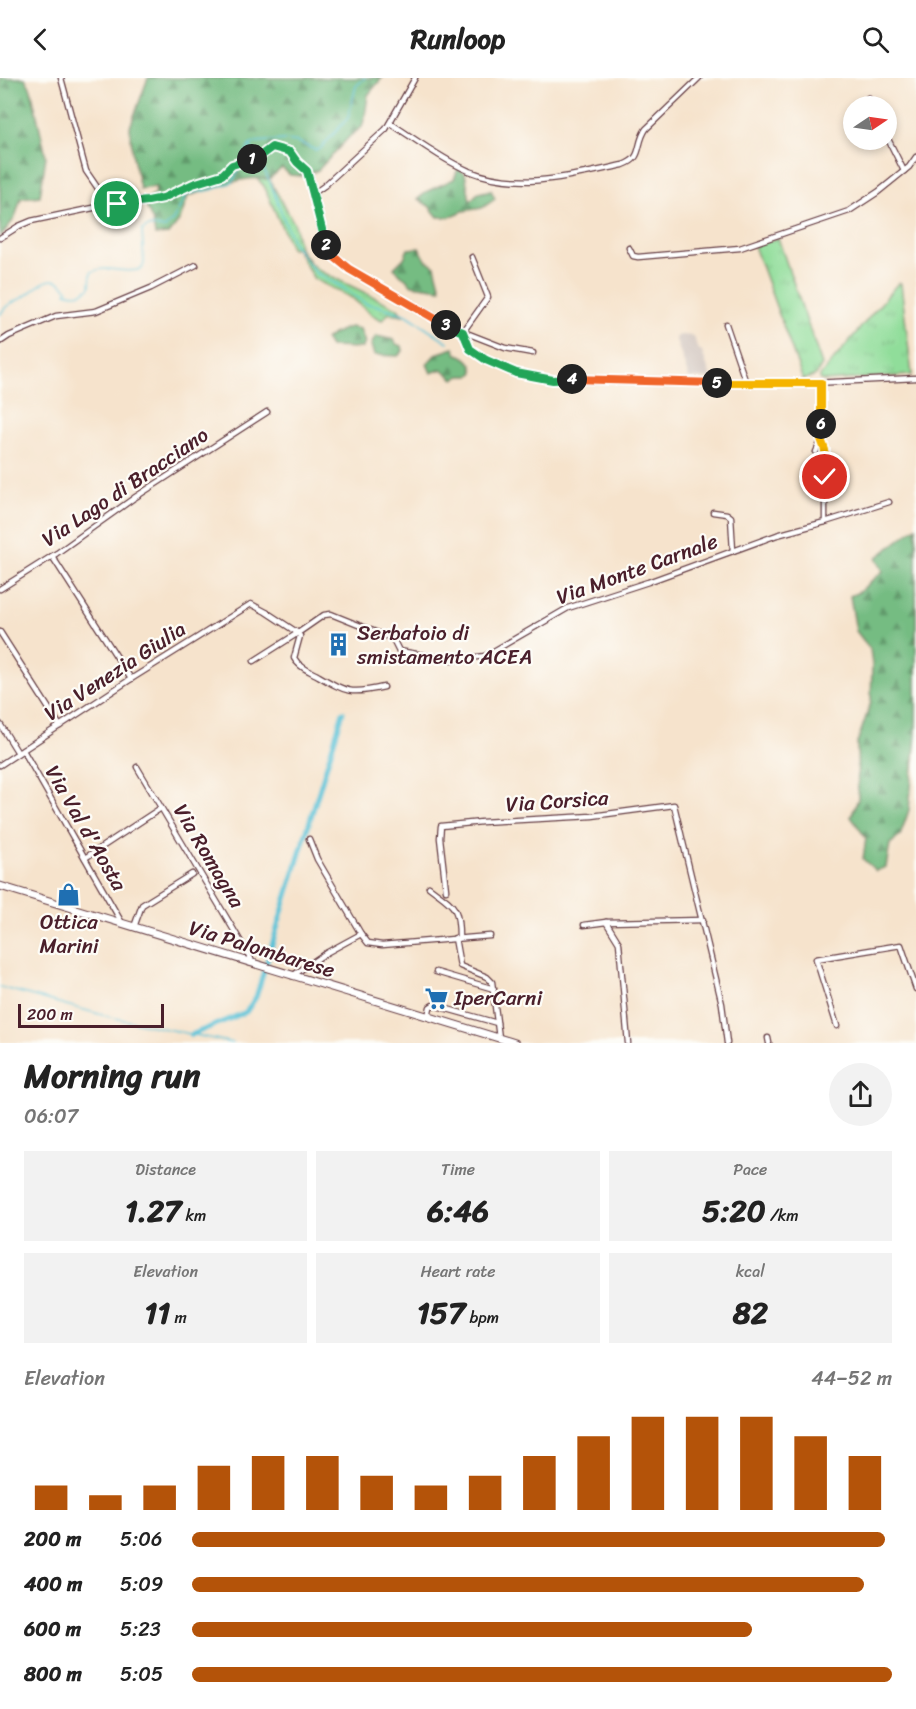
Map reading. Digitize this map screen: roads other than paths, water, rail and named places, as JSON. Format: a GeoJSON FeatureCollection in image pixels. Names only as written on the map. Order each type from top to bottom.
{"type":"FeatureCollection","features":[{"type":"Feature","properties":{"kind":"main road","name":"Via Palombarese"},"geometry":{"type":"LineString","coordinates":[[0,886],[515,1043]]}},
{"type":"Feature","properties":{"kind":"street"},"geometry":{"type":"LineString","coordinates":[[61,78],[84,167],[99,190],[117,204]]}},
{"type":"Feature","properties":{"kind":"street"},"geometry":{"type":"LineString","coordinates":[[314,193],[385,130],[415,78]]}},
{"type":"Feature","properties":{"kind":"street"},"geometry":{"type":"LineString","coordinates":[[390,123],[445,159],[469,171],[490,177],[545,181],[623,165],[632,161],[637,157],[641,138],[648,127],[699,78]]}},
{"type":"Feature","properties":{"kind":"street"},"geometry":{"type":"LineString","coordinates":[[0,238],[27,223],[117,204],[163,198],[193,184],[222,175],[232,165],[260,156],[272,147],[285,149],[307,171],[324,243],[338,261],[449,326],[505,348],[533,353]]}},
{"type":"Feature","properties":{"kind":"street"},"geometry":{"type":"LineString","coordinates":[[894,150],[904,171]]}},
{"type":"Feature","properties":{"kind":"street"},"geometry":{"type":"LineString","coordinates":[[628,248],[633,256],[644,257],[744,247],[854,209],[904,171],[916,157]]}},
{"type":"Feature","properties":{"kind":"street"},"geometry":{"type":"LineString","coordinates":[[463,332],[488,297],[472,256]]}},
{"type":"Feature","properties":{"kind":"street"},"geometry":{"type":"LineString","coordinates":[[0,342],[56,316],[96,311],[151,288],[196,265]]}},
{"type":"Feature","properties":{"kind":"street"},"geometry":{"type":"LineString","coordinates":[[726,324],[746,383]]}},
{"type":"Feature","properties":{"kind":"street"},"geometry":{"type":"LineString","coordinates":[[463,332],[470,349],[476,354],[516,373],[553,380],[821,383],[916,378]]}},
{"type":"Feature","properties":{"kind":"street"},"geometry":{"type":"LineString","coordinates":[[821,383],[821,439],[825,450],[825,522]]}},
{"type":"Feature","properties":{"kind":"street","name":"Via Lago di Bracciano"},"geometry":{"type":"LineString","coordinates":[[0,589],[52,556],[134,498],[267,412]]}},
{"type":"Feature","properties":{"kind":"street"},"geometry":{"type":"LineString","coordinates":[[816,452],[821,439]]}},
{"type":"Feature","properties":{"kind":"street","name":"Via Monte Carnale"},"geometry":{"type":"LineString","coordinates":[[299,635],[322,617],[331,614],[393,639],[399,651],[453,660],[480,657],[496,651],[568,608],[733,551],[889,502]]}},
{"type":"Feature","properties":{"kind":"street"},"geometry":{"type":"LineString","coordinates":[[713,512],[727,514],[731,518],[733,551]]}},
{"type":"Feature","properties":{"kind":"street"},"geometry":{"type":"LineString","coordinates":[[52,556],[130,679]]}},
{"type":"Feature","properties":{"kind":"street","name":"Via Venezia Giulia"},"geometry":{"type":"LineString","coordinates":[[0,765],[248,605],[256,605],[299,635]]}},
{"type":"Feature","properties":{"kind":"street"},"geometry":{"type":"LineString","coordinates":[[0,632],[60,726]]}},
{"type":"Feature","properties":{"kind":"street"},"geometry":{"type":"LineString","coordinates":[[254,661],[299,635]]}},
{"type":"Feature","properties":{"kind":"street"},"geometry":{"type":"LineString","coordinates":[[299,635],[294,658],[307,670],[347,692],[384,687]]}},
{"type":"Feature","properties":{"kind":"street","name":"Via Val d'Aosta"},"geometry":{"type":"LineString","coordinates":[[0,724],[20,752],[122,922]]}},
{"type":"Feature","properties":{"kind":"street","name":"Via Romagna"},"geometry":{"type":"LineString","coordinates":[[137,767],[251,959],[250,963]]}},
{"type":"Feature","properties":{"kind":"street","name":"Via Corsica"},"geometry":{"type":"LineString","coordinates":[[446,890],[440,838],[441,826],[592,816],[674,805],[703,920]]}},
{"type":"Feature","properties":{"kind":"street"},"geometry":{"type":"LineString","coordinates":[[85,858],[161,808]]}},
{"type":"Feature","properties":{"kind":"street"},"geometry":{"type":"LineString","coordinates":[[309,839],[317,859],[367,943],[490,936]]}},
{"type":"Feature","properties":{"kind":"street"},"geometry":{"type":"LineString","coordinates":[[134,927],[142,905],[192,874]]}},
{"type":"Feature","properties":{"kind":"street"},"geometry":{"type":"LineString","coordinates":[[429,887],[457,910],[459,965],[489,978],[494,989],[499,1038]]}},
{"type":"Feature","properties":{"kind":"street"},"geometry":{"type":"LineString","coordinates":[[584,925],[606,922],[703,920],[722,1004],[727,1043]]}},
{"type":"Feature","properties":{"kind":"street"},"geometry":{"type":"LineString","coordinates":[[606,922],[619,943],[628,1043]]}},
{"type":"Feature","properties":{"kind":"street"},"geometry":{"type":"LineString","coordinates":[[292,976],[326,953],[361,934]]}},
{"type":"Feature","properties":{"kind":"street"},"geometry":{"type":"LineString","coordinates":[[837,1026],[816,959],[901,945],[916,989]]}},
{"type":"Feature","properties":{"kind":"street"},"geometry":{"type":"LineString","coordinates":[[436,972],[494,989]]}},
{"type":"Feature","properties":{"kind":"street"},"geometry":{"type":"LineString","coordinates":[[428,1017],[430,1007],[433,1005],[497,1023]]}},
{"type":"Feature","properties":{"kind":"waterway"},"geometry":{"type":"LineString","coordinates":[[243,159],[249,146],[256,142],[285,140],[298,142],[315,150],[320,149],[348,118],[356,86],[365,78]]}},
{"type":"Feature","properties":{"kind":"waterway"},"geometry":{"type":"LineString","coordinates":[[250,146],[255,154]]}},
{"type":"Feature","properties":{"kind":"waterway"},"geometry":{"type":"LineString","coordinates":[[258,158],[270,182],[293,243],[316,273],[342,287],[366,304],[407,315],[448,342]]}},
{"type":"Feature","properties":{"kind":"waterway"},"geometry":{"type":"LineString","coordinates":[[0,315],[10,304],[50,280],[62,283],[68,290],[66,292],[76,294],[90,287],[91,272],[104,269],[129,271],[142,269],[144,263],[142,231],[150,227],[165,228],[173,220],[187,194],[211,190],[233,182],[241,163]]}},
{"type":"Feature","properties":{"kind":"waterway"},"geometry":{"type":"LineString","coordinates":[[191,1035],[246,1012],[256,997],[343,712]]}},
{"type":"Feature","properties":{"kind":"waterway"},"geometry":{"type":"LineString","coordinates":[[0,987],[110,1017],[233,1043]]}},
{"type":"Feature","properties":{"kind":"place","name":"Serbatoio di smistamento ACEA"},"geometry":{"type":"Point","coordinates":[339,645]}},
{"type":"Feature","properties":{"kind":"place","name":"Ottica Marini"},"geometry":{"type":"Point","coordinates":[69,894]}},
{"type":"Feature","properties":{"kind":"place","name":"IperCarni"},"geometry":{"type":"Point","coordinates":[436,998]}}]}
